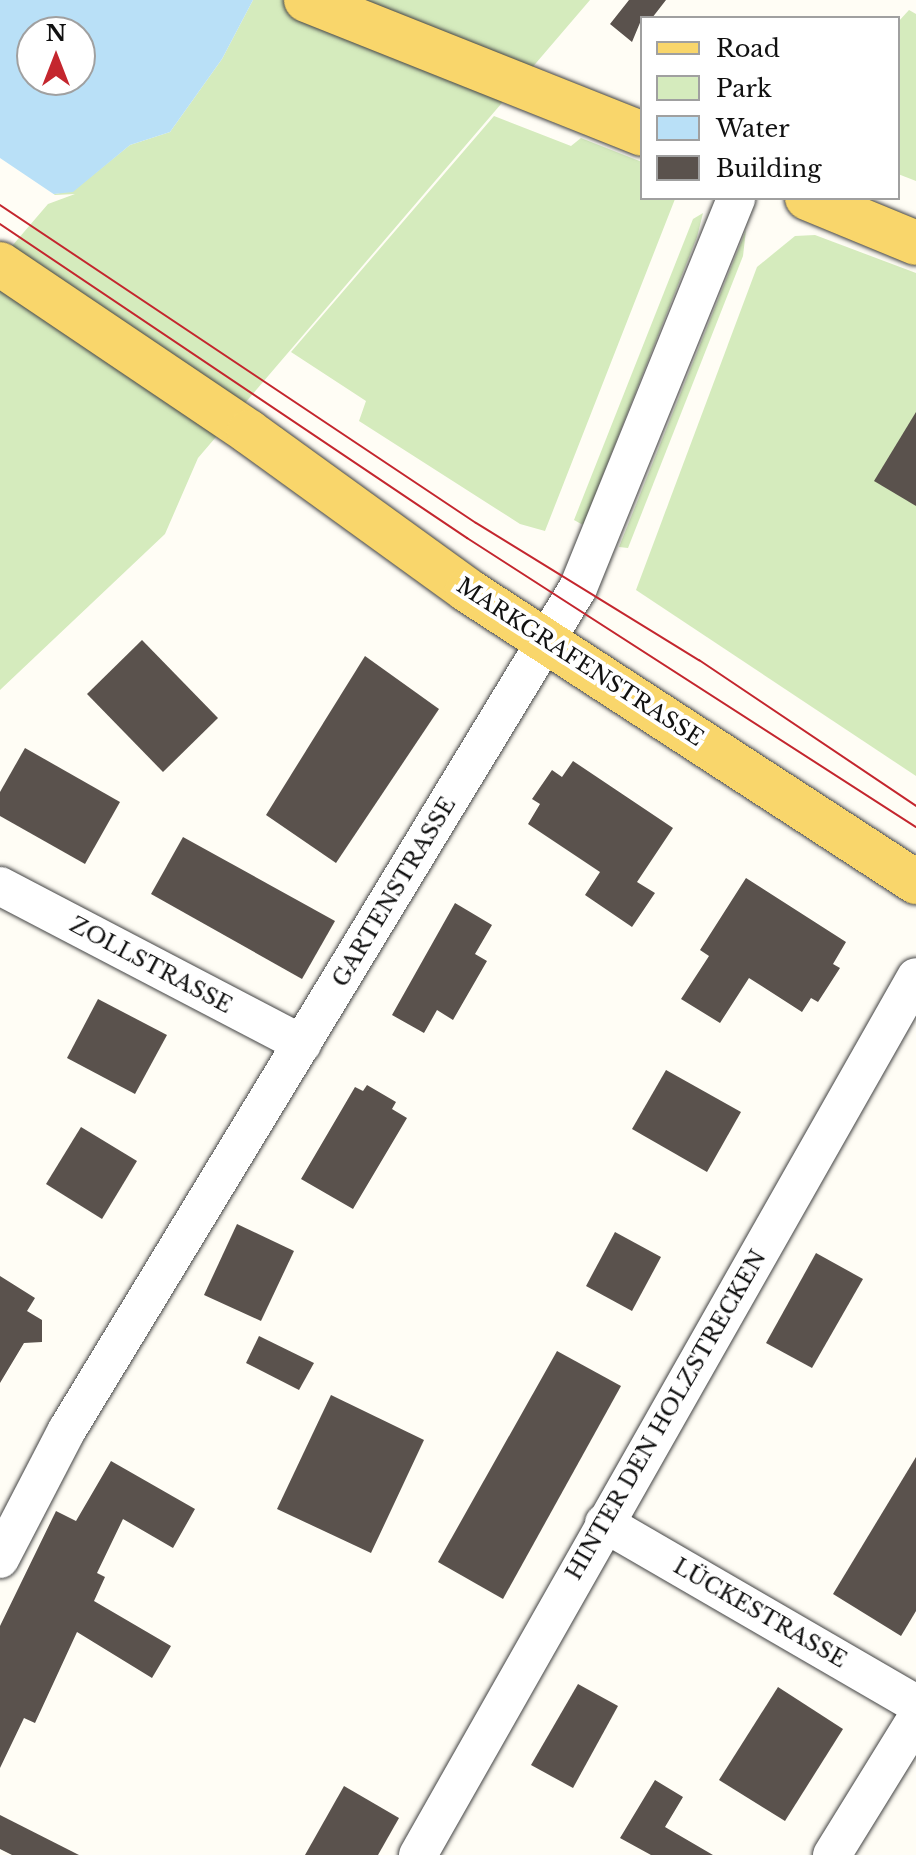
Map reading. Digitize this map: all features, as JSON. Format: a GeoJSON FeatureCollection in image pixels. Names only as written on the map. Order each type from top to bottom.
{"type":"FeatureCollection","features":[{"type":"Feature","properties":{"kind":"main road"},"geometry":{"type":"LineString","coordinates":[[306,0],[640,133]]}},
{"type":"Feature","properties":{"kind":"main road"},"geometry":{"type":"LineString","coordinates":[[812,200],[916,243]]}},
{"type":"Feature","properties":{"kind":"main road","name":"MARKGRAFENSTRASSE"},"geometry":{"type":"LineString","coordinates":[[0,264],[249,432],[545,642],[916,882]]}},
{"type":"Feature","properties":{"kind":"street","name":"GARTENSTRASSE"},"geometry":{"type":"LineString","coordinates":[[0,1559],[67,1430],[545,642],[591,561],[735,200]]}},
{"type":"Feature","properties":{"kind":"street","name":"ZOLLSTRASSE"},"geometry":{"type":"LineString","coordinates":[[0,886],[302,1044]]}},
{"type":"Feature","properties":{"kind":"street","name":"HINTER DEN HOLZSTRECKEN"},"geometry":{"type":"LineString","coordinates":[[418,1855],[916,977]]}},
{"type":"Feature","properties":{"kind":"street","name":"LÜCKESTRASSE"},"geometry":{"type":"LineString","coordinates":[[604,1523],[916,1704]]}},
{"type":"Feature","properties":{"kind":"street"},"geometry":{"type":"LineString","coordinates":[[832,1855],[916,1719]]}},
{"type":"Feature","properties":{"kind":"green space"},"geometry":{"type":"Polygon","coordinates":[[[253,0],[590,0],[198,458],[165,534],[0,690],[0,256],[54,194],[73,191],[130,145],[170,132],[222,59],[253,0]]]}},
{"type":"Feature","properties":{"kind":"green space"},"geometry":{"type":"Polygon","coordinates":[[[909,10],[916,14],[916,181],[900,175],[900,20],[909,10]]]}},
{"type":"Feature","properties":{"kind":"green space"},"geometry":{"type":"Polygon","coordinates":[[[494,116],[571,146],[581,138],[640,161],[640,200],[675,200],[545,531],[520,524],[359,421],[366,401],[291,352],[494,116]]]}},
{"type":"Feature","properties":{"kind":"green space"},"geometry":{"type":"Polygon","coordinates":[[[703,213],[697,237],[583,525],[574,520],[693,219],[703,213]]]}},
{"type":"Feature","properties":{"kind":"green space"},"geometry":{"type":"Polygon","coordinates":[[[746,230],[743,256],[628,548],[619,547],[746,230]]]}},
{"type":"Feature","properties":{"kind":"green space"},"geometry":{"type":"Polygon","coordinates":[[[815,235],[916,273],[916,776],[636,590],[757,267],[795,236],[815,235]]]}},
{"type":"Feature","properties":{"kind":"water"},"geometry":{"type":"Polygon","coordinates":[[[0,0],[253,0],[222,59],[170,132],[130,145],[73,192],[54,194],[0,256],[0,0]]]}},
{"type":"Feature","properties":{"kind":"pier"},"geometry":{"type":"Polygon","coordinates":[[[0,158],[55,195],[75,194],[48,204],[0,260],[0,158]]]}},
{"type":"Feature","properties":{"kind":"building"},"geometry":{"type":"Polygon","coordinates":[[[629,0],[666,0],[654,16],[640,16],[632,42],[610,24],[629,0]]]}},
{"type":"Feature","properties":{"kind":"building"},"geometry":{"type":"Polygon","coordinates":[[[916,412],[916,506],[874,481],[916,412]]]}},
{"type":"Feature","properties":{"kind":"building"},"geometry":{"type":"Polygon","coordinates":[[[142,640],[218,718],[163,772],[87,694],[142,640]]]}},
{"type":"Feature","properties":{"kind":"building"},"geometry":{"type":"Polygon","coordinates":[[[365,656],[439,709],[336,863],[266,815],[365,656]]]}},
{"type":"Feature","properties":{"kind":"building"},"geometry":{"type":"Polygon","coordinates":[[[25,748],[120,802],[85,864],[0,816],[0,792],[25,748]]]}},
{"type":"Feature","properties":{"kind":"building"},"geometry":{"type":"Polygon","coordinates":[[[573,761],[673,828],[637,882],[655,893],[632,927],[585,895],[600,872],[528,824],[540,804],[532,799],[552,770],[562,777],[573,761]]]}},
{"type":"Feature","properties":{"kind":"building"},"geometry":{"type":"Polygon","coordinates":[[[183,837],[335,921],[302,979],[151,894],[183,837]]]}},
{"type":"Feature","properties":{"kind":"building"},"geometry":{"type":"Polygon","coordinates":[[[746,878],[846,942],[833,964],[840,968],[818,1002],[811,998],[802,1012],[749,978],[720,1023],[681,999],[709,956],[700,950],[746,878]]]}},
{"type":"Feature","properties":{"kind":"building"},"geometry":{"type":"Polygon","coordinates":[[[455,903],[492,925],[475,954],[487,961],[453,1020],[437,1010],[424,1033],[392,1015],[455,903]]]}},
{"type":"Feature","properties":{"kind":"building"},"geometry":{"type":"Polygon","coordinates":[[[98,999],[167,1035],[135,1094],[67,1058],[98,999]]]}},
{"type":"Feature","properties":{"kind":"building"},"geometry":{"type":"Polygon","coordinates":[[[666,1070],[741,1112],[707,1172],[632,1129],[666,1070]]]}},
{"type":"Feature","properties":{"kind":"building"},"geometry":{"type":"Polygon","coordinates":[[[367,1085],[396,1102],[392,1109],[407,1118],[353,1209],[301,1179],[355,1087],[363,1091],[367,1085]]]}},
{"type":"Feature","properties":{"kind":"building"},"geometry":{"type":"Polygon","coordinates":[[[81,1127],[137,1161],[102,1219],[46,1184],[81,1127]]]}},
{"type":"Feature","properties":{"kind":"building"},"geometry":{"type":"Polygon","coordinates":[[[237,1224],[294,1251],[261,1321],[204,1295],[237,1224]]]}},
{"type":"Feature","properties":{"kind":"building"},"geometry":{"type":"Polygon","coordinates":[[[615,1232],[661,1257],[632,1311],[586,1286],[615,1232]]]}},
{"type":"Feature","properties":{"kind":"building"},"geometry":{"type":"Polygon","coordinates":[[[816,1253],[863,1279],[812,1368],[766,1343],[816,1253]]]}},
{"type":"Feature","properties":{"kind":"building"},"geometry":{"type":"Polygon","coordinates":[[[0,1276],[35,1298],[27,1311],[42,1320],[42,1342],[24,1343],[0,1383],[0,1276]]]}},
{"type":"Feature","properties":{"kind":"building"},"geometry":{"type":"Polygon","coordinates":[[[259,1336],[314,1363],[299,1390],[246,1363],[259,1336]]]}},
{"type":"Feature","properties":{"kind":"building"},"geometry":{"type":"Polygon","coordinates":[[[557,1351],[621,1386],[503,1599],[438,1562],[557,1351]]]}},
{"type":"Feature","properties":{"kind":"building"},"geometry":{"type":"Polygon","coordinates":[[[331,1395],[424,1440],[371,1553],[277,1509],[331,1395]]]}},
{"type":"Feature","properties":{"kind":"building"},"geometry":{"type":"Polygon","coordinates":[[[916,1457],[916,1611],[901,1636],[833,1594],[916,1457]]]}},
{"type":"Feature","properties":{"kind":"building"},"geometry":{"type":"Polygon","coordinates":[[[111,1461],[195,1509],[173,1548],[123,1519],[97,1573],[105,1577],[94,1601],[171,1646],[152,1678],[77,1632],[35,1723],[24,1718],[0,1768],[0,1626],[56,1511],[76,1521],[111,1461]]]}},
{"type":"Feature","properties":{"kind":"building"},"geometry":{"type":"Polygon","coordinates":[[[578,1684],[618,1706],[573,1788],[531,1765],[578,1684]]]}},
{"type":"Feature","properties":{"kind":"building"},"geometry":{"type":"Polygon","coordinates":[[[778,1687],[843,1729],[785,1821],[719,1780],[778,1687]]]}},
{"type":"Feature","properties":{"kind":"building"},"geometry":{"type":"Polygon","coordinates":[[[655,1780],[683,1797],[665,1827],[713,1855],[651,1855],[620,1838],[655,1780]]]}},
{"type":"Feature","properties":{"kind":"building"},"geometry":{"type":"Polygon","coordinates":[[[344,1786],[399,1818],[378,1855],[305,1855],[344,1786]]]}},
{"type":"Feature","properties":{"kind":"building"},"geometry":{"type":"Polygon","coordinates":[[[0,1815],[79,1855],[12,1855],[0,1849],[0,1815]]]}},
{"type":"Feature","properties":{"kind":"tram line"},"geometry":{"type":"LineString","coordinates":[[0,205],[476,523],[699,660],[916,806]]}},
{"type":"Feature","properties":{"kind":"tram line"},"geometry":{"type":"LineString","coordinates":[[0,224],[467,538],[916,827]]}}]}
